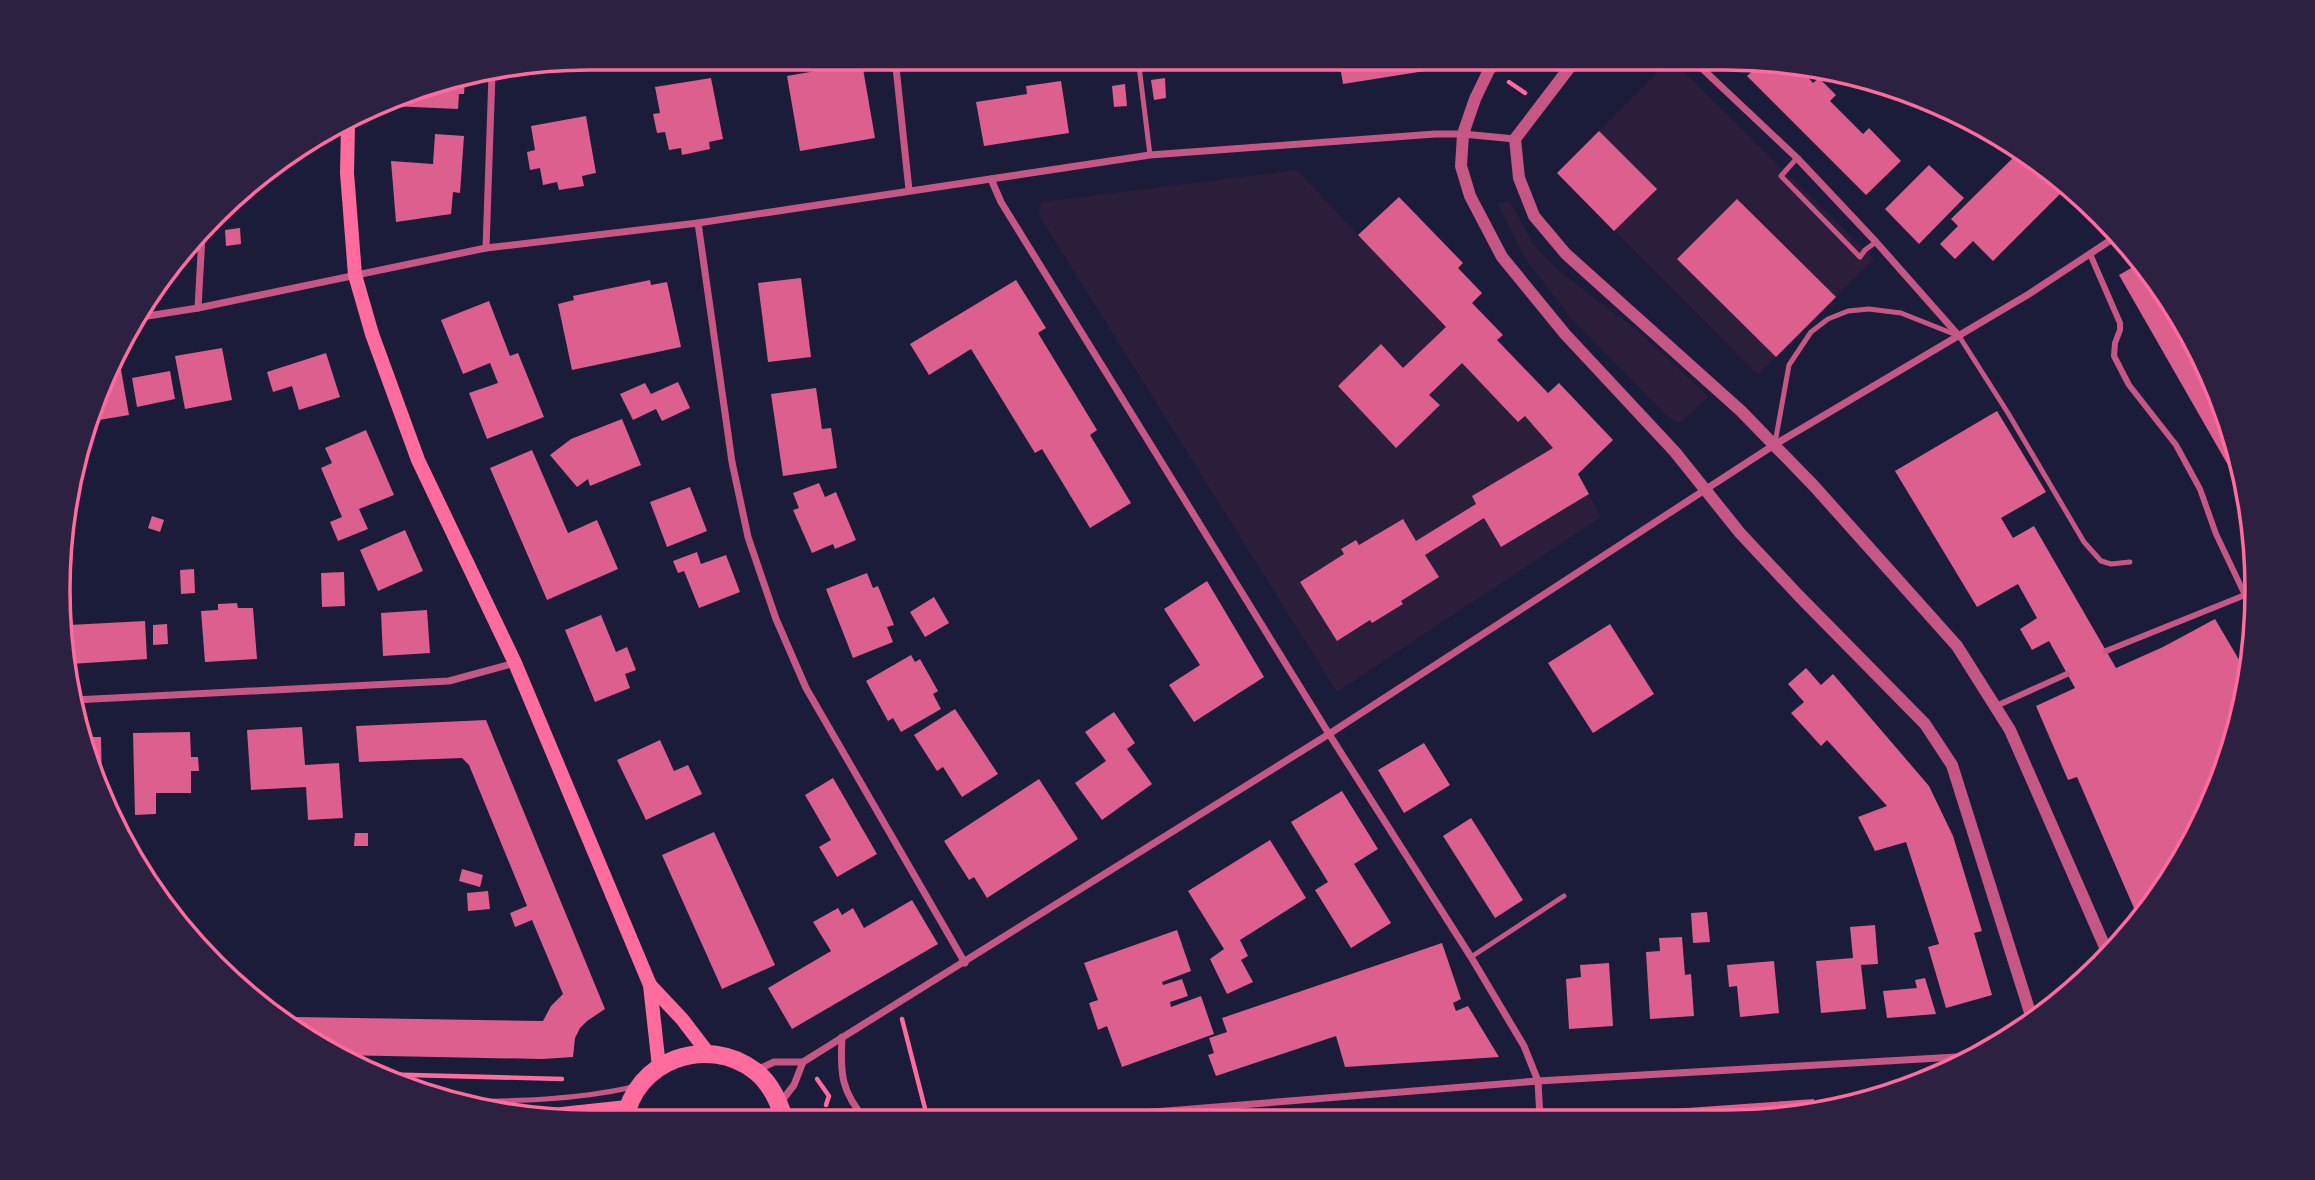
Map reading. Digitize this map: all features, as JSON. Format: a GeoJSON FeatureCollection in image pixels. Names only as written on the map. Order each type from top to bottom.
{"type":"FeatureCollection","features":[{"type":"Feature","properties":{"kind":"main road"},"geometry":{"type":"LineString","coordinates":[[348,130],[347,173],[355,275],[372,334],[418,460],[515,663],[650,985],[659,1066]]}},
{"type":"Feature","properties":{"kind":"main road"},"geometry":{"type":"LineString","coordinates":[[650,985],[682,1019],[708,1053]]}},
{"type":"Feature","properties":{"kind":"main road"},"geometry":{"type":"LineString","coordinates":[[628,1110],[639,1085],[659,1066],[681,1056],[708,1053],[738,1061],[755,1071],[769,1085],[781,1110]]}},
{"type":"Feature","properties":{"kind":"street"},"geometry":{"type":"LineString","coordinates":[[896,70],[909,190]]}},
{"type":"Feature","properties":{"kind":"street"},"geometry":{"type":"LineString","coordinates":[[1492,70],[1475,99],[1464,134],[1461,166],[1470,196],[1502,257],[1565,334],[1670,447],[1740,533],[1926,724],[1952,765],[2030,1011]]}},
{"type":"Feature","properties":{"kind":"street"},"geometry":{"type":"LineString","coordinates":[[1568,70],[1515,139],[1520,178],[1534,216],[1566,254],[1741,411],[1835,508],[1957,646],[2010,730],[2104,946]]}},
{"type":"Feature","properties":{"kind":"street"},"geometry":{"type":"LineString","coordinates":[[1704,70],[1797,159],[1876,242],[1959,336]]}},
{"type":"Feature","properties":{"kind":"street"},"geometry":{"type":"LineString","coordinates":[[486,248],[492,79]]}},
{"type":"Feature","properties":{"kind":"street"},"geometry":{"type":"LineString","coordinates":[[149,316],[486,248],[698,223],[1150,155],[1464,134],[1515,139]]}},
{"type":"Feature","properties":{"kind":"street"},"geometry":{"type":"LineString","coordinates":[[991,179],[1001,202],[1524,1046],[1538,1081],[1540,1110]]}},
{"type":"Feature","properties":{"kind":"street"},"geometry":{"type":"LineString","coordinates":[[698,223],[732,463],[748,537],[776,619],[806,688],[965,963]]}},
{"type":"Feature","properties":{"kind":"street"},"geometry":{"type":"LineString","coordinates":[[755,1071],[774,1062],[803,1062],[965,963],[1329,734],[1774,445],[1959,336],[2110,241]]}},
{"type":"Feature","properties":{"kind":"street"},"geometry":{"type":"LineString","coordinates":[[198,308],[202,244]]}},
{"type":"Feature","properties":{"kind":"street"},"geometry":{"type":"LineString","coordinates":[[2090,254],[2120,323],[2114,356],[2129,385],[2176,446],[2200,489],[2216,534],[2245,595]]}},
{"type":"Feature","properties":{"kind":"street"},"geometry":{"type":"LineString","coordinates":[[2106,651],[2245,595]]}},
{"type":"Feature","properties":{"kind":"street"},"geometry":{"type":"LineString","coordinates":[[82,700],[449,681],[515,663]]}},
{"type":"Feature","properties":{"kind":"street"},"geometry":{"type":"LineString","coordinates":[[1996,706],[2067,674]]}},
{"type":"Feature","properties":{"kind":"street"},"geometry":{"type":"LineString","coordinates":[[842,1037],[840,1068],[844,1088],[859,1110]]}},
{"type":"Feature","properties":{"kind":"street"},"geometry":{"type":"LineString","coordinates":[[1178,1110],[1538,1081],[1952,1057]]}},
{"type":"Feature","properties":{"kind":"street"},"geometry":{"type":"LineString","coordinates":[[784,1110],[803,1062]]}},
{"type":"Feature","properties":{"kind":"lane"},"geometry":{"type":"LineString","coordinates":[[1139,70],[1150,155]]}},
{"type":"Feature","properties":{"kind":"lane"},"geometry":{"type":"LineString","coordinates":[[1797,159],[1781,176],[1860,257],[1876,242]]}},
{"type":"Feature","properties":{"kind":"lane"},"geometry":{"type":"LineString","coordinates":[[1774,445],[1789,365],[1811,332],[1828,319],[1848,311],[1888,310],[1959,336],[2084,542],[2101,561],[2111,564],[2130,562]]}},
{"type":"Feature","properties":{"kind":"lane"},"geometry":{"type":"LineString","coordinates":[[1471,957],[1564,896]]}},
{"type":"Feature","properties":{"kind":"lane"},"geometry":{"type":"LineString","coordinates":[[494,1101],[607,1093],[639,1085]]}},
{"type":"Feature","properties":{"kind":"path"},"geometry":{"type":"LineString","coordinates":[[1509,82],[1528,96]]}},
{"type":"Feature","properties":{"kind":"path"},"geometry":{"type":"LineString","coordinates":[[898,1004],[925,1110]]}},
{"type":"Feature","properties":{"kind":"path"},"geometry":{"type":"LineString","coordinates":[[404,1075],[574,1080]]}},
{"type":"Feature","properties":{"kind":"path"},"geometry":{"type":"LineString","coordinates":[[817,1079],[829,1096],[825,1106]]}},
{"type":"Feature","properties":{"kind":"shaded area"},"geometry":{"type":"Polygon","coordinates":[[[1660,70],[1682,70],[1874,259],[1758,375],[1557,173],[1660,70]]]}},
{"type":"Feature","properties":{"kind":"shaded area"},"geometry":{"type":"Polygon","coordinates":[[[1297,170],[1358,235],[1399,197],[1463,263],[1458,268],[1482,293],[1472,303],[1503,335],[1497,341],[1548,393],[1559,383],[1613,440],[1578,474],[1601,517],[1337,692],[1038,214],[1042,202],[1297,170]]]}},
{"type":"Feature","properties":{"kind":"shaded area"},"geometry":{"type":"Polygon","coordinates":[[[1509,200],[1534,245],[1559,271],[1637,330],[1709,397],[1680,423],[1670,419],[1569,316],[1525,258],[1498,204],[1509,200]]]}},
{"type":"Feature","properties":{"kind":"building"},"geometry":{"type":"Polygon","coordinates":[[[822,70],[863,70],[875,138],[800,151],[787,76],[822,70]]]}},
{"type":"Feature","properties":{"kind":"building"},"geometry":{"type":"Polygon","coordinates":[[[1341,70],[1431,70],[1343,84],[1341,70]]]}},
{"type":"Feature","properties":{"kind":"building"},"geometry":{"type":"Polygon","coordinates":[[[1753,71],[1759,71],[1807,77],[1813,83],[1820,79],[1836,95],[1830,101],[1863,134],[1869,128],[1901,161],[1866,195],[1747,76],[1753,71]]]}},
{"type":"Feature","properties":{"kind":"building"},"geometry":{"type":"Polygon","coordinates":[[[711,78],[723,139],[709,142],[710,149],[682,155],[681,148],[669,150],[665,132],[657,133],[653,114],[660,113],[655,87],[711,78]]]}},
{"type":"Feature","properties":{"kind":"building"},"geometry":{"type":"Polygon","coordinates":[[[1165,78],[1166,98],[1154,100],[1151,80],[1165,78]]]}},
{"type":"Feature","properties":{"kind":"building"},"geometry":{"type":"Polygon","coordinates":[[[1061,81],[1069,133],[984,146],[976,102],[1027,94],[1026,86],[1061,81]]]}},
{"type":"Feature","properties":{"kind":"building"},"geometry":{"type":"Polygon","coordinates":[[[1125,84],[1127,106],[1114,107],[1112,86],[1125,84]]]}},
{"type":"Feature","properties":{"kind":"building"},"geometry":{"type":"Polygon","coordinates":[[[465,86],[464,94],[459,94],[458,109],[401,106],[465,86]]]}},
{"type":"Feature","properties":{"kind":"building"},"geometry":{"type":"Polygon","coordinates":[[[586,116],[596,173],[582,176],[584,186],[559,190],[557,182],[543,185],[540,168],[530,170],[527,152],[535,150],[531,126],[586,116]]]}},
{"type":"Feature","properties":{"kind":"building"},"geometry":{"type":"Polygon","coordinates":[[[1599,131],[1657,189],[1614,231],[1557,173],[1599,131]]]}},
{"type":"Feature","properties":{"kind":"building"},"geometry":{"type":"Polygon","coordinates":[[[435,134],[464,136],[460,193],[453,192],[451,214],[396,222],[391,161],[433,164],[435,134]]]}},
{"type":"Feature","properties":{"kind":"building"},"geometry":{"type":"Polygon","coordinates":[[[2013,158],[2061,193],[1993,261],[1973,241],[1955,259],[1940,244],[1958,226],[1951,219],[2013,158]]]}},
{"type":"Feature","properties":{"kind":"building"},"geometry":{"type":"Polygon","coordinates":[[[1929,165],[1964,198],[1919,244],[1885,209],[1929,165]]]}},
{"type":"Feature","properties":{"kind":"building"},"geometry":{"type":"Polygon","coordinates":[[[1399,197],[1463,263],[1458,268],[1482,293],[1472,303],[1503,335],[1497,340],[1548,393],[1559,383],[1613,440],[1578,474],[1589,494],[1501,547],[1484,518],[1425,555],[1439,577],[1401,601],[1403,604],[1372,623],[1370,620],[1337,641],[1300,582],[1344,554],[1341,549],[1356,540],[1359,545],[1403,519],[1416,541],[1476,504],[1472,496],[1553,448],[1525,416],[1518,422],[1462,363],[1429,395],[1440,405],[1396,448],[1338,386],[1381,344],[1403,368],[1446,327],[1358,235],[1399,197]]]}},
{"type":"Feature","properties":{"kind":"building"},"geometry":{"type":"Polygon","coordinates":[[[1737,199],[1836,297],[1776,357],[1677,259],[1737,199]]]}},
{"type":"Feature","properties":{"kind":"building"},"geometry":{"type":"Polygon","coordinates":[[[240,228],[241,244],[226,246],[225,230],[240,228]]]}},
{"type":"Feature","properties":{"kind":"building"},"geometry":{"type":"Polygon","coordinates":[[[2133,267],[2175,330],[2205,391],[2230,469],[2119,275],[2133,267]]]}},
{"type":"Feature","properties":{"kind":"building"},"geometry":{"type":"Polygon","coordinates":[[[801,278],[811,357],[768,362],[758,283],[801,278]]]}},
{"type":"Feature","properties":{"kind":"building"},"geometry":{"type":"Polygon","coordinates":[[[650,280],[651,285],[667,282],[681,347],[572,370],[558,304],[574,300],[573,296],[650,280]]]}},
{"type":"Feature","properties":{"kind":"building"},"geometry":{"type":"Polygon","coordinates":[[[1016,280],[1046,328],[1038,333],[1097,430],[1090,435],[1131,503],[1090,528],[1042,449],[1035,453],[971,349],[929,375],[910,344],[1016,280]]]}},
{"type":"Feature","properties":{"kind":"building"},"geometry":{"type":"Polygon","coordinates":[[[489,301],[510,356],[518,353],[544,417],[487,439],[469,393],[498,383],[490,363],[463,374],[441,320],[489,301]]]}},
{"type":"Feature","properties":{"kind":"building"},"geometry":{"type":"Polygon","coordinates":[[[222,348],[232,400],[185,409],[175,356],[222,348]]]}},
{"type":"Feature","properties":{"kind":"building"},"geometry":{"type":"Polygon","coordinates":[[[326,353],[340,397],[299,410],[292,386],[273,392],[267,372],[326,353]]]}},
{"type":"Feature","properties":{"kind":"building"},"geometry":{"type":"Polygon","coordinates":[[[121,367],[129,415],[99,420],[121,367]]]}},
{"type":"Feature","properties":{"kind":"building"},"geometry":{"type":"Polygon","coordinates":[[[170,371],[175,399],[137,407],[132,378],[170,371]]]}},
{"type":"Feature","properties":{"kind":"building"},"geometry":{"type":"Polygon","coordinates":[[[678,382],[690,408],[662,421],[656,409],[633,420],[620,394],[645,383],[651,394],[678,382]]]}},
{"type":"Feature","properties":{"kind":"building"},"geometry":{"type":"Polygon","coordinates":[[[816,388],[822,429],[831,428],[837,468],[783,476],[771,394],[816,388]]]}},
{"type":"Feature","properties":{"kind":"building"},"geometry":{"type":"Polygon","coordinates":[[[1997,411],[2046,492],[2001,518],[2013,538],[2034,526],[2116,668],[2215,619],[2240,662],[2227,725],[2205,789],[2175,850],[2135,911],[2077,777],[2068,780],[2036,706],[2075,688],[2049,641],[2032,650],[2020,629],[2037,618],[2018,584],[1977,607],[1895,471],[1997,411]]]}},
{"type":"Feature","properties":{"kind":"building"},"geometry":{"type":"Polygon","coordinates":[[[622,419],[641,465],[590,486],[588,479],[577,487],[550,455],[571,439],[622,419]]]}},
{"type":"Feature","properties":{"kind":"building"},"geometry":{"type":"Polygon","coordinates":[[[366,430],[394,495],[359,509],[368,529],[338,541],[330,522],[342,517],[321,468],[332,463],[325,448],[366,430]]]}},
{"type":"Feature","properties":{"kind":"building"},"geometry":{"type":"Polygon","coordinates":[[[532,450],[568,533],[597,520],[618,569],[547,600],[490,468],[532,450]]]}},
{"type":"Feature","properties":{"kind":"building"},"geometry":{"type":"Polygon","coordinates":[[[819,483],[825,497],[836,492],[856,540],[835,549],[833,544],[812,553],[793,510],[799,508],[793,493],[819,483]]]}},
{"type":"Feature","properties":{"kind":"building"},"geometry":{"type":"Polygon","coordinates":[[[690,487],[707,531],[667,547],[650,502],[690,487]]]}},
{"type":"Feature","properties":{"kind":"building"},"geometry":{"type":"Polygon","coordinates":[[[152,516],[164,520],[160,532],[148,528],[152,516]]]}},
{"type":"Feature","properties":{"kind":"building"},"geometry":{"type":"Polygon","coordinates":[[[405,530],[423,571],[378,591],[360,550],[405,530]]]}},
{"type":"Feature","properties":{"kind":"building"},"geometry":{"type":"Polygon","coordinates":[[[697,552],[701,564],[726,555],[740,592],[699,608],[684,571],[678,573],[673,561],[697,552]]]}},
{"type":"Feature","properties":{"kind":"building"},"geometry":{"type":"Polygon","coordinates":[[[194,569],[195,593],[181,594],[180,570],[194,569]]]}},
{"type":"Feature","properties":{"kind":"building"},"geometry":{"type":"Polygon","coordinates":[[[344,572],[345,606],[322,607],[321,573],[344,572]]]}},
{"type":"Feature","properties":{"kind":"building"},"geometry":{"type":"Polygon","coordinates":[[[867,573],[873,588],[878,586],[894,625],[887,627],[893,642],[853,658],[826,589],[867,573]]]}},
{"type":"Feature","properties":{"kind":"building"},"geometry":{"type":"Polygon","coordinates":[[[1207,581],[1264,677],[1194,722],[1169,685],[1200,665],[1164,609],[1207,581]]]}},
{"type":"Feature","properties":{"kind":"building"},"geometry":{"type":"Polygon","coordinates":[[[934,597],[949,623],[925,637],[910,612],[934,597]]]}},
{"type":"Feature","properties":{"kind":"building"},"geometry":{"type":"Polygon","coordinates":[[[237,603],[238,608],[253,608],[257,659],[205,662],[201,611],[218,610],[218,604],[237,603]]]}},
{"type":"Feature","properties":{"kind":"building"},"geometry":{"type":"Polygon","coordinates":[[[427,610],[430,653],[383,656],[381,613],[427,610]]]}},
{"type":"Feature","properties":{"kind":"building"},"geometry":{"type":"Polygon","coordinates":[[[601,615],[616,652],[627,647],[636,670],[625,674],[630,688],[595,702],[565,630],[601,615]]]}},
{"type":"Feature","properties":{"kind":"building"},"geometry":{"type":"Polygon","coordinates":[[[145,621],[147,659],[75,664],[71,625],[145,621]]]}},
{"type":"Feature","properties":{"kind":"building"},"geometry":{"type":"Polygon","coordinates":[[[167,624],[168,644],[153,645],[153,625],[167,624]]]}},
{"type":"Feature","properties":{"kind":"building"},"geometry":{"type":"Polygon","coordinates":[[[1610,624],[1654,694],[1593,733],[1548,663],[1610,624]]]}},
{"type":"Feature","properties":{"kind":"building"},"geometry":{"type":"Polygon","coordinates":[[[911,655],[915,662],[920,659],[938,691],[933,694],[941,709],[901,732],[893,718],[888,721],[866,681],[911,655]]]}},
{"type":"Feature","properties":{"kind":"building"},"geometry":{"type":"Polygon","coordinates":[[[1806,668],[1821,685],[1833,674],[1929,786],[1953,836],[1982,931],[1974,933],[1992,995],[1946,1008],[1928,947],[1939,944],[1906,842],[1875,851],[1858,817],[1887,806],[1827,740],[1821,746],[1791,713],[1804,702],[1788,684],[1806,668]]]}},
{"type":"Feature","properties":{"kind":"building"},"geometry":{"type":"Polygon","coordinates":[[[955,709],[998,774],[962,797],[943,767],[937,771],[914,735],[955,709]]]}},
{"type":"Feature","properties":{"kind":"building"},"geometry":{"type":"Polygon","coordinates":[[[1114,712],[1135,743],[1127,749],[1152,784],[1102,820],[1075,783],[1106,761],[1085,732],[1114,712]]]}},
{"type":"Feature","properties":{"kind":"building"},"geometry":{"type":"Polygon","coordinates":[[[486,720],[605,1009],[580,1028],[575,1038],[573,1057],[542,1059],[359,1055],[295,1018],[543,1021],[551,1006],[563,994],[532,920],[515,927],[510,913],[527,906],[469,765],[462,758],[359,762],[356,726],[486,720]]]}},
{"type":"Feature","properties":{"kind":"building"},"geometry":{"type":"Polygon","coordinates":[[[302,727],[305,765],[339,763],[343,818],[308,820],[306,787],[251,790],[247,730],[302,727]]]}},
{"type":"Feature","properties":{"kind":"building"},"geometry":{"type":"Polygon","coordinates":[[[190,732],[191,757],[198,757],[199,771],[191,771],[191,793],[156,793],[156,814],[135,815],[133,733],[190,732]]]}},
{"type":"Feature","properties":{"kind":"building"},"geometry":{"type":"Polygon","coordinates":[[[92,737],[101,737],[102,767],[92,737]]]}},
{"type":"Feature","properties":{"kind":"building"},"geometry":{"type":"Polygon","coordinates":[[[660,740],[674,771],[688,765],[702,794],[646,820],[617,760],[660,740]]]}},
{"type":"Feature","properties":{"kind":"building"},"geometry":{"type":"Polygon","coordinates":[[[1424,743],[1450,785],[1404,813],[1378,770],[1424,743]]]}},
{"type":"Feature","properties":{"kind":"building"},"geometry":{"type":"Polygon","coordinates":[[[833,778],[877,854],[837,877],[819,847],[831,840],[805,795],[833,778]]]}},
{"type":"Feature","properties":{"kind":"building"},"geometry":{"type":"Polygon","coordinates":[[[1039,779],[1078,839],[987,898],[974,877],[969,880],[944,841],[1039,779]]]}},
{"type":"Feature","properties":{"kind":"building"},"geometry":{"type":"Polygon","coordinates":[[[1342,791],[1378,849],[1354,864],[1391,923],[1351,948],[1315,890],[1328,882],[1291,822],[1342,791]]]}},
{"type":"Feature","properties":{"kind":"building"},"geometry":{"type":"Polygon","coordinates":[[[1471,818],[1523,900],[1495,918],[1443,836],[1471,818]]]}},
{"type":"Feature","properties":{"kind":"building"},"geometry":{"type":"Polygon","coordinates":[[[714,832],[775,965],[722,989],[662,855],[714,832]]]}},
{"type":"Feature","properties":{"kind":"building"},"geometry":{"type":"Polygon","coordinates":[[[355,833],[368,833],[368,846],[354,846],[355,833]]]}},
{"type":"Feature","properties":{"kind":"building"},"geometry":{"type":"Polygon","coordinates":[[[1270,840],[1306,898],[1240,940],[1248,956],[1241,960],[1253,982],[1227,994],[1210,959],[1224,949],[1188,891],[1270,840]]]}},
{"type":"Feature","properties":{"kind":"building"},"geometry":{"type":"Polygon","coordinates":[[[462,869],[483,875],[480,887],[459,881],[462,869]]]}},
{"type":"Feature","properties":{"kind":"building"},"geometry":{"type":"Polygon","coordinates":[[[488,891],[490,909],[468,911],[467,893],[488,891]]]}},
{"type":"Feature","properties":{"kind":"building"},"geometry":{"type":"Polygon","coordinates":[[[912,900],[938,944],[792,1029],[768,988],[831,951],[813,922],[838,908],[842,915],[853,908],[864,928],[912,900]]]}},
{"type":"Feature","properties":{"kind":"building"},"geometry":{"type":"Polygon","coordinates":[[[1707,912],[1710,942],[1693,943],[1691,913],[1707,912]]]}},
{"type":"Feature","properties":{"kind":"building"},"geometry":{"type":"Polygon","coordinates":[[[1875,925],[1878,964],[1861,965],[1866,1009],[1821,1013],[1816,961],[1853,958],[1850,927],[1875,925]]]}},
{"type":"Feature","properties":{"kind":"building"},"geometry":{"type":"Polygon","coordinates":[[[1177,930],[1191,971],[1162,982],[1163,985],[1182,979],[1188,996],[1170,1002],[1171,1007],[1201,996],[1214,1034],[1122,1067],[1107,1026],[1098,1030],[1089,1003],[1098,1000],[1084,963],[1177,930]]]}},
{"type":"Feature","properties":{"kind":"building"},"geometry":{"type":"Polygon","coordinates":[[[1682,937],[1685,975],[1691,974],[1694,1016],[1650,1019],[1646,952],[1660,951],[1659,938],[1682,937]]]}},
{"type":"Feature","properties":{"kind":"building"},"geometry":{"type":"Polygon","coordinates":[[[1442,943],[1461,999],[1453,1003],[1456,1011],[1468,1006],[1499,1057],[1345,1067],[1336,1036],[1216,1076],[1208,1055],[1214,1053],[1209,1038],[1227,1032],[1222,1018],[1442,943]]]}},
{"type":"Feature","properties":{"kind":"building"},"geometry":{"type":"Polygon","coordinates":[[[1774,961],[1779,1013],[1740,1017],[1737,986],[1729,987],[1727,965],[1774,961]]]}},
{"type":"Feature","properties":{"kind":"building"},"geometry":{"type":"Polygon","coordinates":[[[1609,963],[1613,1026],[1569,1029],[1566,979],[1581,977],[1580,965],[1609,963]]]}},
{"type":"Feature","properties":{"kind":"building"},"geometry":{"type":"Polygon","coordinates":[[[1925,978],[1936,1014],[1887,1018],[1883,991],[1917,988],[1915,980],[1925,978]]]}},
{"type":"Feature","properties":{"kind":"building"},"geometry":{"type":"Polygon","coordinates":[[[1814,1099],[1814,1102],[1759,1109],[1657,1110],[1814,1099]]]}}]}
